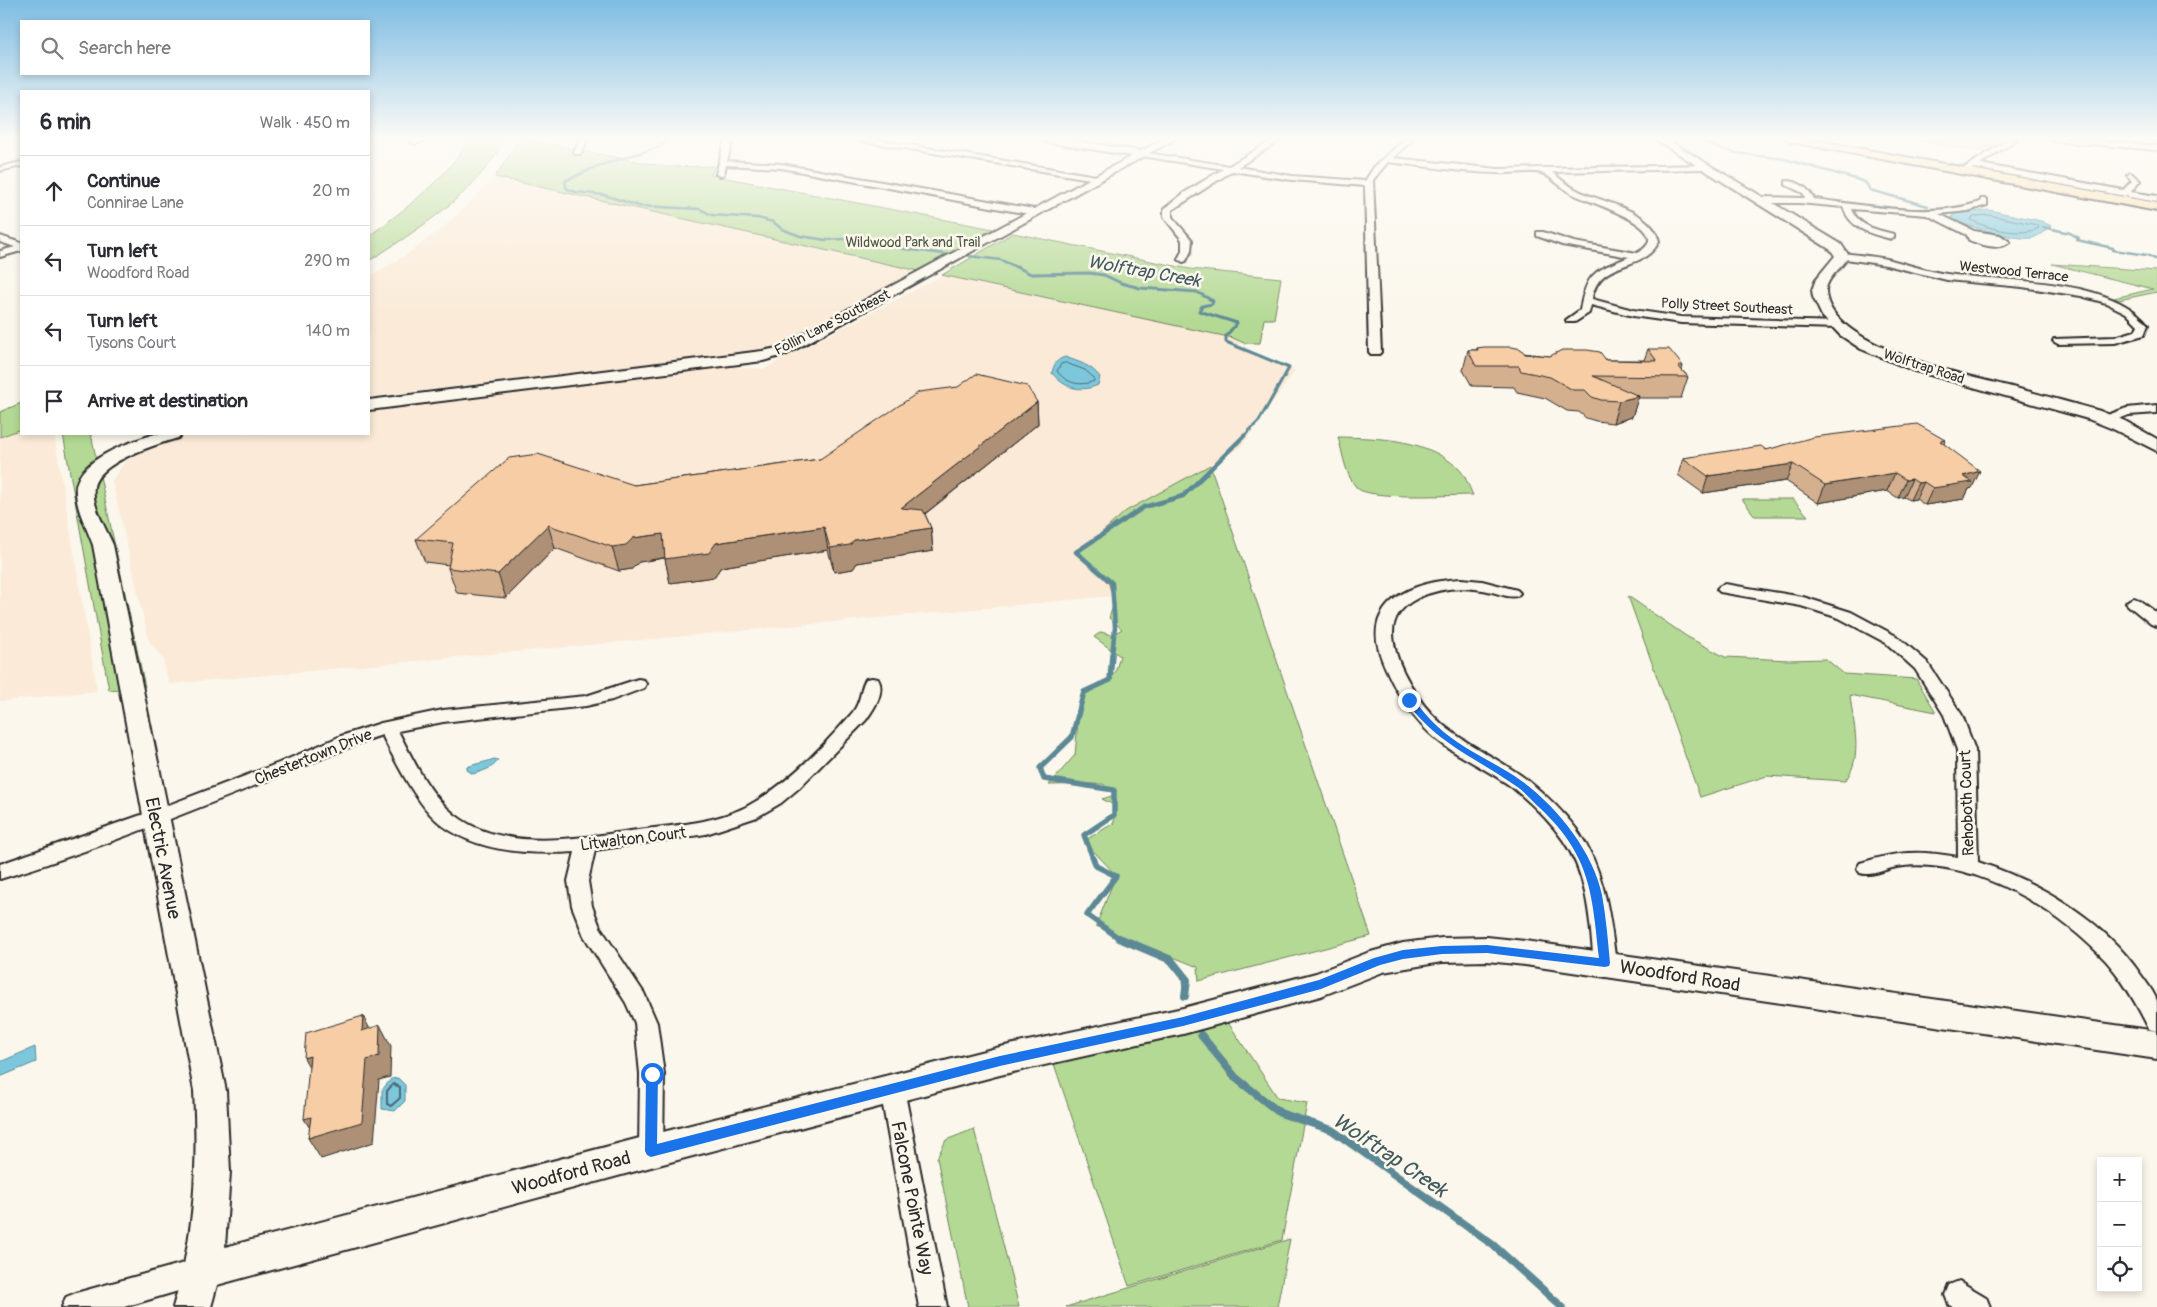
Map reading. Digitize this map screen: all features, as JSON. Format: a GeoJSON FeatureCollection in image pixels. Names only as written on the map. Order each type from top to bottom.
{"type":"FeatureCollection","features":[{"type":"Feature","properties":{"kind":"main road"},"geometry":{"type":"LineString","coordinates":[[2123,200],[2157,207]]}},
{"type":"Feature","properties":{"kind":"main road"},"geometry":{"type":"LineString","coordinates":[[2141,200],[2157,203]]}},
{"type":"Feature","properties":{"kind":"street"},"geometry":{"type":"LineString","coordinates":[[968,200],[1034,212]]}},
{"type":"Feature","properties":{"kind":"street","name":"Follin Lane Southeast"},"geometry":{"type":"LineString","coordinates":[[370,405],[773,354],[820,331],[1056,200]]}},
{"type":"Feature","properties":{"kind":"street"},"geometry":{"type":"LineString","coordinates":[[1180,200],[1168,209],[1168,217],[1188,241],[1189,246],[1183,259]]}},
{"type":"Feature","properties":{"kind":"street"},"geometry":{"type":"LineString","coordinates":[[1370,200],[1375,349]]}},
{"type":"Feature","properties":{"kind":"street"},"geometry":{"type":"LineString","coordinates":[[1571,320],[1585,311],[1590,286],[1596,276],[1616,264],[1650,250],[1654,241],[1650,229],[1644,224],[1628,215],[1592,200]]}},
{"type":"Feature","properties":{"kind":"street"},"geometry":{"type":"LineString","coordinates":[[1761,200],[1811,201],[1927,212],[1974,207],[1984,203],[1984,201]]}},
{"type":"Feature","properties":{"kind":"street"},"geometry":{"type":"LineString","coordinates":[[1761,200],[1836,247],[1842,256]]}},
{"type":"Feature","properties":{"kind":"street"},"geometry":{"type":"LineString","coordinates":[[1847,205],[1850,216],[1860,226],[1891,236]]}},
{"type":"Feature","properties":{"kind":"street"},"geometry":{"type":"LineString","coordinates":[[1927,212],[1944,222],[1973,234]]}},
{"type":"Feature","properties":{"kind":"street"},"geometry":{"type":"LineString","coordinates":[[1540,234],[1562,242],[1616,250],[1638,256]]}},
{"type":"Feature","properties":{"kind":"street"},"geometry":{"type":"LineString","coordinates":[[0,239],[20,247]]}},
{"type":"Feature","properties":{"kind":"street"},"geometry":{"type":"LineString","coordinates":[[0,254],[20,247]]}},
{"type":"Feature","properties":{"kind":"street","name":"Wolftrap Road"},"geometry":{"type":"LineString","coordinates":[[1842,256],[1822,277],[1819,290],[1820,298],[1837,325],[1867,346],[1900,361],[2106,420],[2135,433],[2157,446]]}},
{"type":"Feature","properties":{"kind":"street","name":"Westwood Terrace"},"geometry":{"type":"LineString","coordinates":[[1842,256],[1885,262],[1945,277],[2037,285],[2072,291],[2117,305],[2136,315],[2144,325],[2140,333],[2127,338],[2058,341]]}},
{"type":"Feature","properties":{"kind":"street","name":"Polly Street Southeast"},"geometry":{"type":"LineString","coordinates":[[1587,301],[1633,312],[1681,320],[1837,325]]}},
{"type":"Feature","properties":{"kind":"street"},"geometry":{"type":"LineString","coordinates":[[2106,420],[2127,412],[2157,409]]}},
{"type":"Feature","properties":{"kind":"street","name":"Electric Avenue"},"geometry":{"type":"LineString","coordinates":[[169,435],[144,443],[104,463],[94,472],[85,486],[88,507],[103,545],[210,1091],[214,1141],[212,1201],[202,1271],[192,1307]]}},
{"type":"Feature","properties":{"kind":"street"},"geometry":{"type":"LineString","coordinates":[[1512,593],[1464,583],[1432,588],[1414,595],[1398,604],[1384,624],[1383,635],[1386,652],[1409,700],[1434,728],[1455,744],[1521,785],[1554,815],[1575,843],[1589,868],[1597,894],[1605,963]]}},
{"type":"Feature","properties":{"kind":"street","name":"Rehoboth Court"},"geometry":{"type":"LineString","coordinates":[[1725,589],[1803,602],[1845,615],[1892,640],[1921,666],[1953,715],[1966,750],[1968,866]]}},
{"type":"Feature","properties":{"kind":"street"},"geometry":{"type":"LineString","coordinates":[[2134,603],[2157,621]]}},
{"type":"Feature","properties":{"kind":"street","name":"Chestertown Drive"},"geometry":{"type":"LineString","coordinates":[[0,872],[157,817],[347,740],[387,727],[443,716],[586,701],[638,684]]}},
{"type":"Feature","properties":{"kind":"street","name":"Litwalton Court"},"geometry":{"type":"LineString","coordinates":[[387,727],[416,779],[439,811],[458,826],[484,837],[514,844],[548,847],[586,845],[700,829],[748,814],[764,805],[809,768],[861,715],[869,702],[872,684]]}},
{"type":"Feature","properties":{"kind":"street"},"geometry":{"type":"LineString","coordinates":[[586,845],[578,880],[582,906],[590,930],[636,999],[646,1023],[652,1074],[651,1151]]}},
{"type":"Feature","properties":{"kind":"street"},"geometry":{"type":"LineString","coordinates":[[1867,868],[1898,859],[1923,857],[1968,866],[2004,879],[2030,892],[2090,932],[2113,954],[2131,976],[2157,1022]]}},
{"type":"Feature","properties":{"kind":"street","name":"Woodford Road"},"geometry":{"type":"LineString","coordinates":[[76,1307],[202,1271],[651,1151],[1000,1061],[1183,1021],[1321,984],[1378,961],[1403,954],[1442,950],[1487,949],[1605,963],[2157,1045]]}},
{"type":"Feature","properties":{"kind":"street","name":"Falcone Pointe Way"},"geometry":{"type":"LineString","coordinates":[[892,1089],[933,1307]]}},
{"type":"Feature","properties":{"kind":"shaded area"},"geometry":{"type":"Polygon","coordinates":[[[472,200],[603,200],[921,270],[766,350],[370,397],[370,276],[406,255],[443,228],[472,200]]]}},
{"type":"Feature","properties":{"kind":"shaded area"},"geometry":{"type":"Polygon","coordinates":[[[943,275],[1234,338],[1245,343],[1237,344],[1295,371],[1240,448],[1126,511],[1080,552],[1109,583],[1112,596],[169,684],[163,659],[149,641],[112,480],[126,461],[160,442],[188,435],[370,435],[370,410],[697,370],[734,367],[764,369],[943,275]]]}},
{"type":"Feature","properties":{"kind":"shaded area"},"geometry":{"type":"Polygon","coordinates":[[[20,429],[20,435],[54,435],[97,691],[0,701],[0,437],[20,429]]]}},
{"type":"Feature","properties":{"kind":"green space"},"geometry":{"type":"Polygon","coordinates":[[[415,200],[455,200],[427,223],[370,260],[370,235],[415,200]]]}},
{"type":"Feature","properties":{"kind":"green space"},"geometry":{"type":"Polygon","coordinates":[[[599,200],[842,200],[993,229],[919,271],[599,200]]]}},
{"type":"Feature","properties":{"kind":"green space","name":"Wildwood Park and Trail"},"geometry":{"type":"Polygon","coordinates":[[[1013,233],[1190,269],[1281,278],[1274,319],[1264,319],[1260,343],[1244,343],[1233,338],[942,275],[1013,233]]]}},
{"type":"Feature","properties":{"kind":"green space"},"geometry":{"type":"Polygon","coordinates":[[[2052,264],[2157,271],[2157,292],[2119,300],[2114,298],[2153,289],[2052,264]]]}},
{"type":"Feature","properties":{"kind":"green space"},"geometry":{"type":"Polygon","coordinates":[[[20,403],[20,429],[0,437],[0,412],[20,403]]]}},
{"type":"Feature","properties":{"kind":"green space"},"geometry":{"type":"Polygon","coordinates":[[[63,435],[91,435],[145,687],[109,690],[63,435]]]}},
{"type":"Feature","properties":{"kind":"green space"},"geometry":{"type":"Polygon","coordinates":[[[1338,437],[1385,439],[1416,445],[1431,451],[1445,458],[1458,468],[1465,477],[1473,495],[1393,495],[1364,492],[1357,488],[1350,477],[1338,437]]]}},
{"type":"Feature","properties":{"kind":"green space"},"geometry":{"type":"Polygon","coordinates":[[[1210,465],[1371,936],[1199,981],[1198,967],[1096,926],[1116,875],[1084,841],[1114,823],[1114,805],[1102,799],[1115,795],[1103,784],[1049,785],[1075,755],[1080,699],[1115,673],[1120,656],[1094,637],[1101,632],[1112,635],[1122,629],[1109,618],[1114,603],[1109,584],[1080,552],[1126,511],[1210,465]]]}},
{"type":"Feature","properties":{"kind":"green space"},"geometry":{"type":"Polygon","coordinates":[[[1742,499],[1793,499],[1808,516],[1755,516],[1742,499]]]}},
{"type":"Feature","properties":{"kind":"green space"},"geometry":{"type":"Polygon","coordinates":[[[1628,596],[1686,636],[1725,657],[1789,660],[1826,659],[1844,674],[1916,679],[1936,712],[1850,695],[1856,751],[1851,772],[1845,781],[1767,776],[1700,797],[1628,596]]]}},
{"type":"Feature","properties":{"kind":"green space"},"geometry":{"type":"Polygon","coordinates":[[[1225,1018],[1278,1098],[1307,1103],[1282,1240],[1129,1286],[1054,1064],[1225,1018]]]}},
{"type":"Feature","properties":{"kind":"green space"},"geometry":{"type":"Polygon","coordinates":[[[974,1129],[1019,1307],[968,1307],[937,1158],[946,1140],[974,1129]]]}},
{"type":"Feature","properties":{"kind":"green space"},"geometry":{"type":"Polygon","coordinates":[[[1290,1239],[1277,1307],[1066,1307],[1290,1239]]]}},
{"type":"Feature","properties":{"kind":"water"},"geometry":{"type":"Polygon","coordinates":[[[1989,210],[2041,221],[2051,226],[2037,236],[2023,238],[1981,229],[1953,220],[1952,217],[1954,214],[1989,210]]]}},
{"type":"Feature","properties":{"kind":"water"},"geometry":{"type":"Polygon","coordinates":[[[1065,357],[1084,364],[1093,370],[1100,377],[1098,385],[1085,389],[1073,388],[1057,378],[1052,373],[1054,367],[1057,361],[1065,357]]]}},
{"type":"Feature","properties":{"kind":"water"},"geometry":{"type":"Polygon","coordinates":[[[494,759],[498,760],[487,769],[473,774],[467,770],[467,767],[494,759]]]}},
{"type":"Feature","properties":{"kind":"water"},"geometry":{"type":"Polygon","coordinates":[[[35,1047],[36,1062],[0,1077],[0,1062],[35,1047]]]}},
{"type":"Feature","properties":{"kind":"water"},"geometry":{"type":"Polygon","coordinates":[[[398,1078],[405,1085],[405,1101],[395,1111],[382,1109],[382,1090],[391,1079],[398,1078]]]}},
{"type":"Feature","properties":{"kind":"building"},"geometry":{"type":"Polygon","coordinates":[[[1512,347],[1521,349],[1525,354],[1550,356],[1562,350],[1587,350],[1600,352],[1606,360],[1657,361],[1648,349],[1669,349],[1683,366],[1678,366],[1688,377],[1593,376],[1639,396],[1619,401],[1601,400],[1592,397],[1585,390],[1573,390],[1550,377],[1521,371],[1519,366],[1476,366],[1468,350],[1478,350],[1477,348],[1512,347]]]}},
{"type":"Feature","properties":{"kind":"building"},"geometry":{"type":"Polygon","coordinates":[[[976,374],[1027,386],[1037,402],[901,508],[923,510],[931,528],[854,540],[850,545],[830,548],[824,527],[716,543],[709,553],[665,559],[663,534],[633,538],[626,545],[612,547],[548,525],[498,574],[448,568],[453,543],[416,539],[509,458],[538,454],[634,485],[820,459],[919,392],[958,387],[976,374]]]}},
{"type":"Feature","properties":{"kind":"building"},"geometry":{"type":"Polygon","coordinates":[[[1917,424],[1945,440],[1940,441],[1980,471],[1963,476],[1972,482],[1933,488],[1924,482],[1918,483],[1912,479],[1906,480],[1895,473],[1825,485],[1793,464],[1708,476],[1683,458],[1761,446],[1766,450],[1814,437],[1917,424]]]}},
{"type":"Feature","properties":{"kind":"building"},"geometry":{"type":"Polygon","coordinates":[[[363,1016],[362,1031],[380,1025],[379,1056],[367,1060],[362,1122],[308,1138],[311,1117],[304,1119],[310,1056],[304,1058],[306,1033],[363,1016]]]}},
{"type":"Feature","properties":{"kind":"waterway","name":"Wolftrap Creek"},"geometry":{"type":"LineString","coordinates":[[620,200],[639,206],[700,209],[712,215],[758,218],[773,222],[782,229],[800,236],[826,240],[862,238],[896,248],[945,254]]}},
{"type":"Feature","properties":{"kind":"waterway"},"geometry":{"type":"LineString","coordinates":[[1906,200],[1928,206]]}},
{"type":"Feature","properties":{"kind":"waterway"},"geometry":{"type":"LineString","coordinates":[[2043,227],[2070,233],[2079,238],[2077,240],[2113,248],[2113,250],[2147,255],[2157,260]]}},
{"type":"Feature","properties":{"kind":"waterway","name":"Wolftrap Creek"},"geometry":{"type":"LineString","coordinates":[[969,256],[1001,260],[1020,269]]}},
{"type":"Feature","properties":{"kind":"waterway","name":"Wolftrap Creek"},"geometry":{"type":"LineString","coordinates":[[1017,267],[1031,274],[1089,273],[1104,275],[1121,283],[1140,288],[1197,292],[1213,301],[1212,304],[1202,306],[1199,311],[1237,323],[1226,336],[1226,342],[1289,368],[1259,421],[1244,436]]}},
{"type":"Feature","properties":{"kind":"waterway","name":"Wolftrap Creek"},"geometry":{"type":"LineString","coordinates":[[1112,655],[1115,627],[1112,583],[1076,552],[1144,507],[1183,496],[1244,436]]}},
{"type":"Feature","properties":{"kind":"waterway","name":"Wolftrap Creek"},"geometry":{"type":"LineString","coordinates":[[1112,654],[1110,680],[1084,692],[1072,737],[1040,768],[1044,779],[1114,790],[1114,815],[1084,835],[1096,866],[1116,876],[1087,915],[1120,939]]}},
{"type":"Feature","properties":{"kind":"waterway","name":"Wolftrap Creek"},"geometry":{"type":"LineString","coordinates":[[1119,938],[1171,960],[1187,980],[1185,996]]}},
{"type":"Feature","properties":{"kind":"waterway","name":"Wolftrap Creek"},"geometry":{"type":"LineString","coordinates":[[1201,1035],[1236,1078],[1280,1113],[1332,1130],[1493,1245],[1562,1307]]}},
{"type":"Feature","properties":{"kind":"route"},"geometry":{"type":"LineString","coordinates":[[652,1074],[651,1151],[1000,1061],[1183,1021],[1321,984],[1378,961],[1403,954],[1442,950],[1487,949],[1605,963],[1597,894],[1589,868],[1575,843],[1559,821],[1521,785],[1503,772],[1455,744],[1434,728],[1409,700]]}}]}
